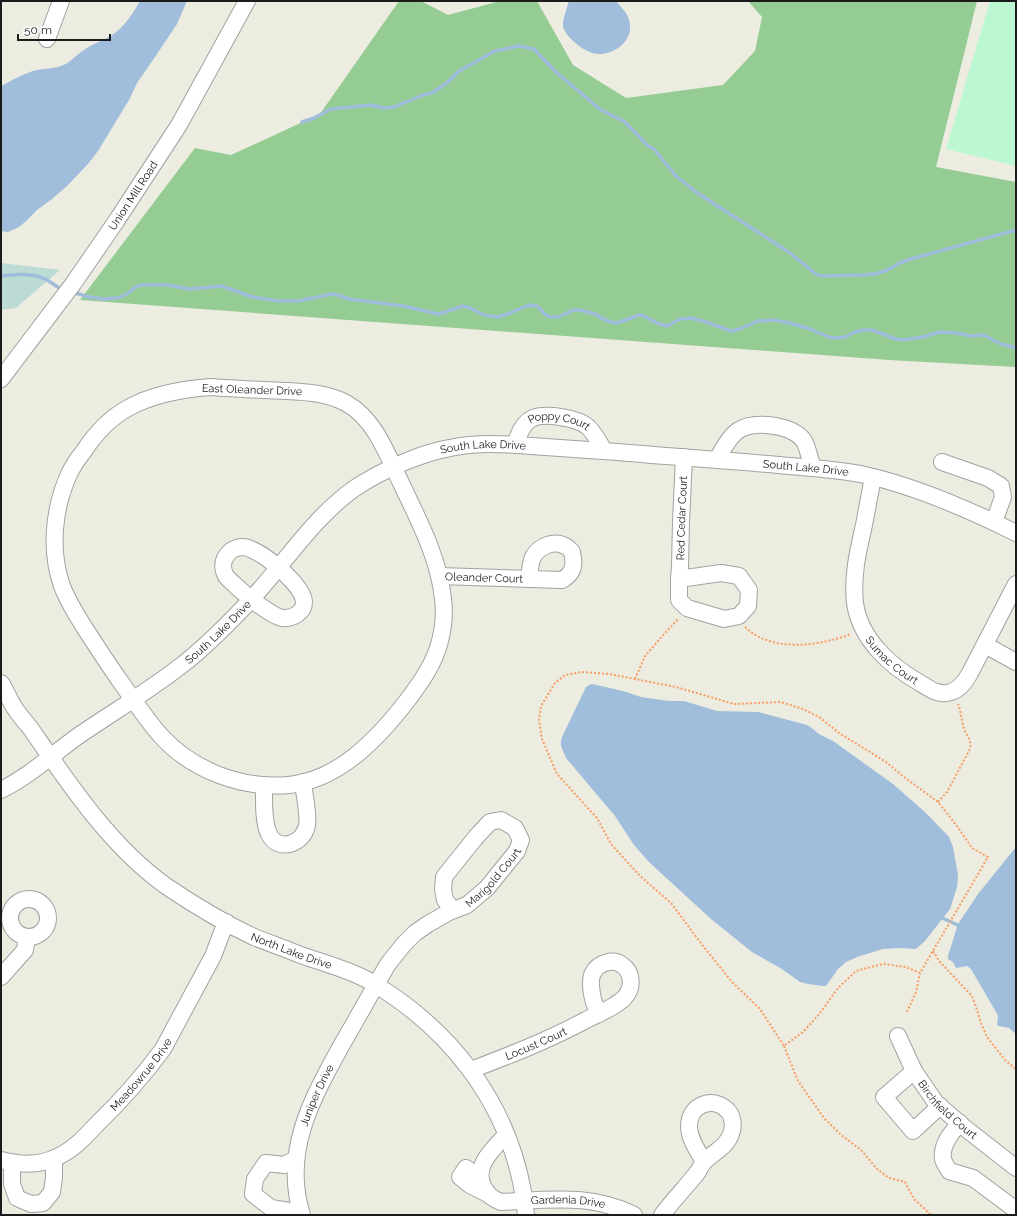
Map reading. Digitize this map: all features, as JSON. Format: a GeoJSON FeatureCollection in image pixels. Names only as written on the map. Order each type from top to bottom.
{"type":"FeatureCollection","features":[{"type":"Feature","properties":{"kind":"street"},"geometry":{"type":"LineString","coordinates":[[47,39],[61,1]]}},
{"type":"Feature","properties":{"kind":"street","name":"Union Mill Road"},"geometry":{"type":"LineString","coordinates":[[1,379],[63,298],[117,220],[179,125],[248,1]]}},
{"type":"Feature","properties":{"kind":"street","name":"East Oleander Drive"},"geometry":{"type":"LineString","coordinates":[[211,388],[301,391],[332,396],[357,410],[375,431],[394,468],[425,536],[439,576],[443,599],[444,615],[438,648],[432,664],[423,680],[387,725],[360,752],[329,773],[312,780],[277,786],[242,782],[226,778],[196,764],[183,755],[162,737],[95,646],[76,616],[62,584],[55,550],[56,515],[60,499],[72,469],[90,441],[127,408],[142,401],[175,391],[211,388]]}},
{"type":"Feature","properties":{"kind":"street","name":"Poppy Court"},"geometry":{"type":"LineString","coordinates":[[515,445],[525,424],[532,418],[554,416],[578,421],[587,426],[594,434],[604,451]]}},
{"type":"Feature","properties":{"kind":"street"},"geometry":{"type":"LineString","coordinates":[[717,459],[730,438],[738,430],[761,424],[785,428],[796,434],[804,442],[813,468]]}},
{"type":"Feature","properties":{"kind":"street","name":"South Lake Drive"},"geometry":{"type":"LineString","coordinates":[[50,757],[134,699],[198,652],[251,600],[333,506],[354,489],[376,475],[426,453],[452,447],[479,444],[515,445],[717,459],[853,473],[918,490],[963,508],[1016,533]]}},
{"type":"Feature","properties":{"kind":"street","name":"Red Cedar Court"},"geometry":{"type":"LineString","coordinates":[[684,457],[679,600],[687,608]]}},
{"type":"Feature","properties":{"kind":"street"},"geometry":{"type":"LineString","coordinates":[[942,462],[988,478],[1001,486],[1003,497],[994,522]]}},
{"type":"Feature","properties":{"kind":"street","name":"Sumac Court"},"geometry":{"type":"LineString","coordinates":[[873,477],[858,550],[854,578],[856,606],[859,618],[871,641],[888,661],[909,677],[940,693],[954,690]]}},
{"type":"Feature","properties":{"kind":"street"},"geometry":{"type":"LineString","coordinates":[[242,546],[250,548],[266,558],[292,580],[301,593],[304,602],[302,609],[297,615],[289,618],[281,618],[251,600],[226,576],[223,568],[227,554],[233,548],[242,546]]}},
{"type":"Feature","properties":{"kind":"street"},"geometry":{"type":"LineString","coordinates":[[679,579],[721,573],[739,576],[749,590],[748,606],[739,616],[724,619],[687,608]]}},
{"type":"Feature","properties":{"kind":"street","name":"Oleander Court"},"geometry":{"type":"LineString","coordinates":[[439,576],[529,579]]}},
{"type":"Feature","properties":{"kind":"street"},"geometry":{"type":"LineString","coordinates":[[954,690],[958,689],[964,682],[985,645],[1016,584]]}},
{"type":"Feature","properties":{"kind":"street"},"geometry":{"type":"LineString","coordinates":[[985,645],[1016,662]]}},
{"type":"Feature","properties":{"kind":"street","name":"North Lake Drive"},"geometry":{"type":"LineString","coordinates":[[1,683],[15,709],[90,811],[125,850],[165,885],[209,913],[254,936],[349,972],[371,982],[392,994],[430,1024],[447,1041],[477,1078],[490,1100],[506,1134],[518,1168],[525,1208]]}},
{"type":"Feature","properties":{"kind":"street","name":"North Lake Drive"},"geometry":{"type":"LineString","coordinates":[[1,699],[15,709]]}},
{"type":"Feature","properties":{"kind":"street"},"geometry":{"type":"LineString","coordinates":[[1,790],[17,782],[50,757]]}},
{"type":"Feature","properties":{"kind":"street"},"geometry":{"type":"LineString","coordinates":[[264,785],[267,828],[275,842],[282,845],[292,844],[299,840],[305,833],[308,824],[303,782]]}},
{"type":"Feature","properties":{"kind":"street","name":"Marigold Court"},"geometry":{"type":"LineString","coordinates":[[376,986],[388,964],[404,944],[428,924],[453,910],[467,905],[487,888],[517,851],[521,840],[515,828],[501,820],[490,822],[444,877],[443,888],[445,900],[453,910]]}},
{"type":"Feature","properties":{"kind":"street","name":"Meadowrue Drive"},"geometry":{"type":"LineString","coordinates":[[6,1161],[27,1165],[54,1159],[71,1149],[116,1105],[163,1049],[212,956],[226,922]]}},
{"type":"Feature","properties":{"kind":"street"},"geometry":{"type":"LineString","coordinates":[[1,976],[25,950],[27,937]]}},
{"type":"Feature","properties":{"kind":"street","name":"Juniper Drive"},"geometry":{"type":"LineString","coordinates":[[301,1214],[297,1195],[296,1159],[304,1121],[311,1103],[329,1069],[376,986]]}},
{"type":"Feature","properties":{"kind":"street","name":"Locust Court"},"geometry":{"type":"LineString","coordinates":[[471,1070],[548,1039],[599,1014]]}},
{"type":"Feature","properties":{"kind":"street","name":"Birchfield Court"},"geometry":{"type":"LineString","coordinates":[[898,1036],[914,1071],[936,1103],[1016,1168]]}},
{"type":"Feature","properties":{"kind":"street"},"geometry":{"type":"LineString","coordinates":[[914,1071],[884,1097],[913,1131],[940,1106]]}},
{"type":"Feature","properties":{"kind":"street"},"geometry":{"type":"LineString","coordinates":[[960,1123],[950,1134],[943,1150],[943,1161],[949,1171],[973,1178],[1016,1210]]}},
{"type":"Feature","properties":{"kind":"street","name":"Gardenia Drive"},"geometry":{"type":"LineString","coordinates":[[506,1134],[485,1160],[481,1168],[480,1178],[466,1168],[460,1177],[470,1185],[488,1194],[494,1199],[525,1208],[574,1199],[621,1208],[634,1215]]}},
{"type":"Feature","properties":{"kind":"street"},"geometry":{"type":"LineString","coordinates":[[6,1161],[17,1198],[31,1204],[43,1203],[52,1192],[54,1159]]}},
{"type":"Feature","properties":{"kind":"street"},"geometry":{"type":"LineString","coordinates":[[296,1159],[284,1165],[266,1163],[255,1179],[253,1194],[271,1208],[301,1214]]}},
{"type":"Feature","properties":{"kind":"street"},"geometry":{"type":"LineString","coordinates":[[662,1215],[704,1162]]}},
{"type":"Feature","properties":{"kind":"path"},"geometry":{"type":"LineString","coordinates":[[635,679],[645,656],[687,608]]}},
{"type":"Feature","properties":{"kind":"path"},"geometry":{"type":"LineString","coordinates":[[734,617],[752,634],[770,641],[790,645],[812,644],[865,630]]}},
{"type":"Feature","properties":{"kind":"path"},"geometry":{"type":"LineString","coordinates":[[907,1012],[916,992],[920,973],[988,857],[972,848],[938,802],[886,762],[839,733],[819,717],[781,702],[734,704],[676,687],[609,674],[582,672],[565,675],[555,683],[541,706],[539,720],[542,738],[557,774],[597,818],[611,844],[640,876],[670,903],[732,982],[760,1009],[784,1046],[798,1081],[824,1118],[840,1134],[861,1150],[878,1170],[889,1178],[905,1182],[914,1199],[931,1215]]}},
{"type":"Feature","properties":{"kind":"path"},"geometry":{"type":"LineString","coordinates":[[938,802],[947,792],[970,749],[971,742],[963,726],[962,713],[954,690]]}},
{"type":"Feature","properties":{"kind":"path"},"geometry":{"type":"LineString","coordinates":[[933,951],[940,962],[972,996],[987,1037],[1005,1060],[1016,1069]]}},
{"type":"Feature","properties":{"kind":"path"},"geometry":{"type":"LineString","coordinates":[[784,1046],[803,1032],[820,1013],[838,988],[856,971],[883,964],[906,967],[920,973]]}},
{"type":"Feature","properties":{"kind":"green space"},"geometry":{"type":"Polygon","coordinates":[[[399,1],[421,1],[448,15],[500,1],[537,1],[573,65],[626,98],[723,85],[755,51],[762,17],[748,1],[977,1],[936,167],[1016,182],[1016,367],[889,360],[80,300],[195,148],[231,155],[320,114],[399,1]]]}},
{"type":"Feature","properties":{"kind":"green space"},"geometry":{"type":"Polygon","coordinates":[[[990,1],[1016,1],[1016,166],[946,149],[990,1]]]}},
{"type":"Feature","properties":{"kind":"shaded area"},"geometry":{"type":"Polygon","coordinates":[[[1,263],[60,270],[16,308],[1,310],[1,263]]]}},
{"type":"Feature","properties":{"kind":"water"},"geometry":{"type":"Polygon","coordinates":[[[140,1],[187,1],[177,24],[137,83],[129,100],[98,151],[88,164],[67,186],[37,210],[19,227],[8,232],[1,231],[1,86],[32,71],[64,65],[87,48],[111,36],[120,29],[140,1]]]}},
{"type":"Feature","properties":{"kind":"water"},"geometry":{"type":"Polygon","coordinates":[[[569,1],[616,1],[626,13],[629,21],[630,29],[625,42],[613,51],[597,54],[579,46],[570,38],[563,27],[564,16],[569,1]]]}},
{"type":"Feature","properties":{"kind":"water"},"geometry":{"type":"Polygon","coordinates":[[[592,684],[641,697],[669,701],[684,701],[717,711],[758,712],[807,725],[819,734],[833,741],[893,784],[926,813],[949,837],[953,847],[958,875],[957,887],[950,909],[925,941],[916,949],[883,949],[857,957],[846,962],[838,969],[826,986],[800,982],[782,969],[752,952],[711,919],[648,861],[634,845],[615,816],[566,758],[561,746],[562,737],[586,687],[592,684]]]}},
{"type":"Feature","properties":{"kind":"water"},"geometry":{"type":"Polygon","coordinates":[[[1016,847],[1016,1034],[1009,1028],[997,1025],[998,1016],[971,969],[967,966],[956,968],[953,962],[948,959],[948,956],[958,924],[978,894],[1016,847]]]}},
{"type":"Feature","properties":{"kind":"waterway"},"geometry":{"type":"LineString","coordinates":[[302,122],[314,118],[331,109],[371,105],[384,108],[394,107],[423,95],[432,93],[448,82],[459,71],[495,51],[519,46],[534,49],[556,72],[601,110],[625,122],[648,146],[654,149],[676,176],[696,192],[790,253],[816,274],[821,276],[875,274],[911,259],[1016,230]]}},
{"type":"Feature","properties":{"kind":"waterway"},"geometry":{"type":"LineString","coordinates":[[1,276],[18,274],[34,276],[45,279],[64,290]]}},
{"type":"Feature","properties":{"kind":"waterway"},"geometry":{"type":"LineString","coordinates":[[72,292],[89,297],[104,299],[117,298],[127,294],[140,285],[167,285],[190,289],[221,286],[253,297],[278,301],[298,301],[332,294],[349,299],[403,306],[439,314],[463,306],[484,315],[497,317],[529,305],[537,306],[546,315],[551,317],[558,317],[574,310],[580,310],[595,314],[603,319],[616,323],[639,315],[666,326],[680,319],[691,318],[731,331],[740,329],[758,321],[773,320],[790,323],[835,338],[845,337],[863,330],[872,330],[903,340],[923,337],[940,332],[972,336],[984,335],[1001,344],[1016,348]]}},
{"type":"Feature","properties":{"kind":"waterway"},"geometry":{"type":"LineString","coordinates":[[940,917],[962,927]]}}]}
